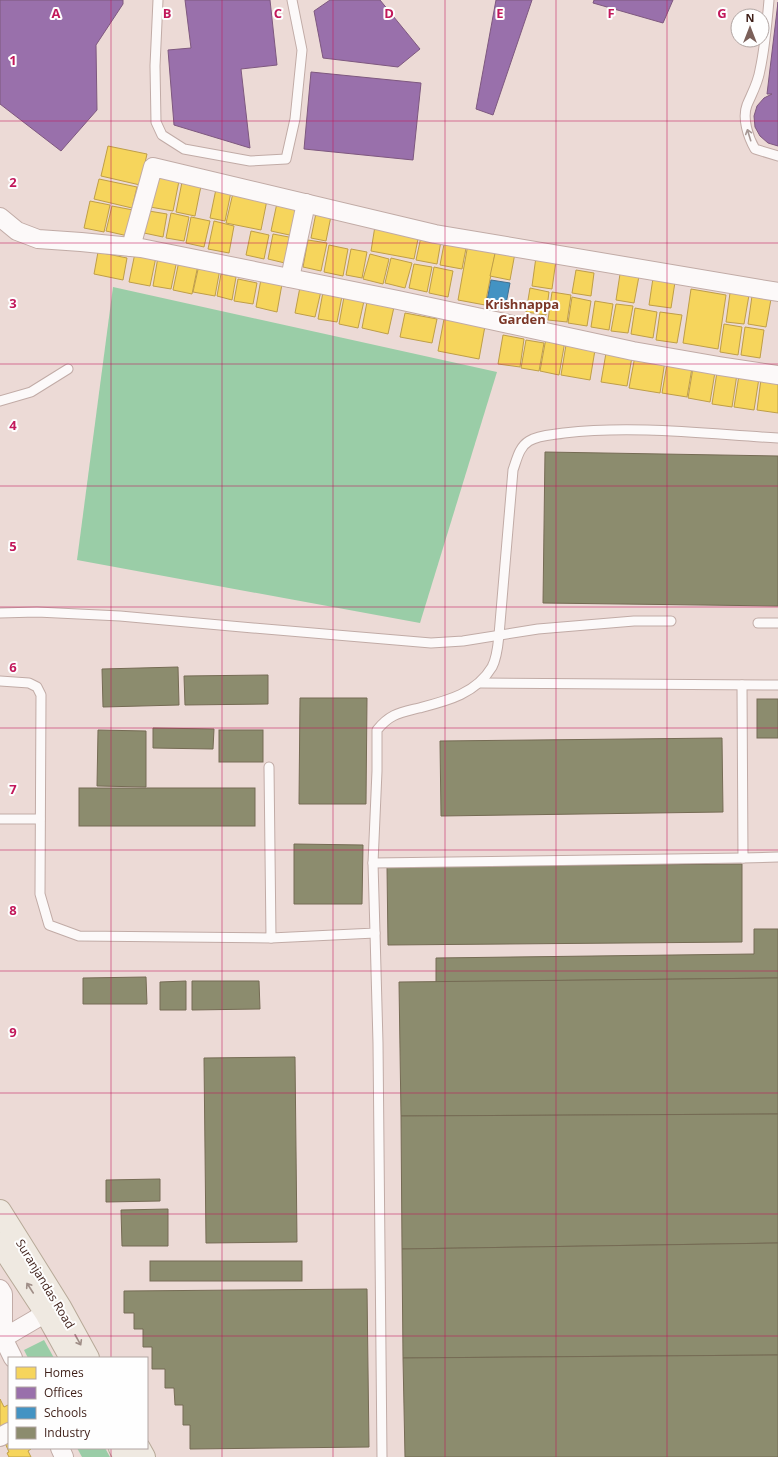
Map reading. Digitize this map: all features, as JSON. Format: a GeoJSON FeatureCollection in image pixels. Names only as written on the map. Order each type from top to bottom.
{"type":"FeatureCollection","features":[{"type":"Feature","properties":{"kind":"main road","name":"Suranjandas Road"},"geometry":{"type":"LineString","coordinates":[[0,1210],[60,1307],[87,1357]]}},
{"type":"Feature","properties":{"kind":"main road","name":"Suranjandas Road"},"geometry":{"type":"LineString","coordinates":[[0,1243],[46,1313],[70,1357]]}},
{"type":"Feature","properties":{"kind":"street"},"geometry":{"type":"LineString","coordinates":[[131,247],[153,166],[435,234],[778,292]]}},
{"type":"Feature","properties":{"kind":"street"},"geometry":{"type":"LineString","coordinates":[[290,278],[306,203]]}},
{"type":"Feature","properties":{"kind":"street"},"geometry":{"type":"LineString","coordinates":[[0,217],[17,232],[38,239],[131,247],[290,278],[633,351],[778,375]]}},
{"type":"Feature","properties":{"kind":"street"},"geometry":{"type":"LineString","coordinates":[[0,1289],[3,1294],[2,1339],[12,1357]]}},
{"type":"Feature","properties":{"kind":"street"},"geometry":{"type":"LineString","coordinates":[[2,1339],[46,1313]]}},
{"type":"Feature","properties":{"kind":"lane"},"geometry":{"type":"LineString","coordinates":[[158,0],[155,66],[156,122],[162,135],[184,148],[250,161],[286,159],[295,119],[302,50],[292,0]]}},
{"type":"Feature","properties":{"kind":"lane"},"geometry":{"type":"LineString","coordinates":[[769,0],[760,71],[757,85],[746,107],[746,125],[755,149],[778,156]]}},
{"type":"Feature","properties":{"kind":"lane"},"geometry":{"type":"LineString","coordinates":[[0,401],[31,392],[68,369]]}},
{"type":"Feature","properties":{"kind":"lane"},"geometry":{"type":"LineString","coordinates":[[382,1457],[378,1043],[373,863],[377,771],[377,730],[385,720],[399,713],[452,699],[481,683],[492,666],[497,650],[499,635],[513,470],[523,445],[530,440],[542,436],[590,430],[664,430],[778,438]]}},
{"type":"Feature","properties":{"kind":"lane"},"geometry":{"type":"LineString","coordinates":[[0,613],[37,612],[120,616],[261,629],[431,642],[462,641],[538,629],[634,621],[671,621]]}},
{"type":"Feature","properties":{"kind":"lane"},"geometry":{"type":"LineString","coordinates":[[758,623],[778,623]]}},
{"type":"Feature","properties":{"kind":"lane"},"geometry":{"type":"LineString","coordinates":[[0,681],[29,683],[37,687],[41,695],[40,894],[49,925],[79,936],[271,938],[375,933]]}},
{"type":"Feature","properties":{"kind":"lane"},"geometry":{"type":"LineString","coordinates":[[481,683],[778,685]]}},
{"type":"Feature","properties":{"kind":"lane"},"geometry":{"type":"LineString","coordinates":[[742,685],[743,858]]}},
{"type":"Feature","properties":{"kind":"lane"},"geometry":{"type":"LineString","coordinates":[[269,767],[271,938]]}},
{"type":"Feature","properties":{"kind":"lane"},"geometry":{"type":"LineString","coordinates":[[0,819],[40,819]]}},
{"type":"Feature","properties":{"kind":"lane"},"geometry":{"type":"LineString","coordinates":[[373,863],[778,857]]}},
{"type":"Feature","properties":{"kind":"green space"},"geometry":{"type":"Polygon","coordinates":[[[113,287],[497,372],[420,623],[77,560],[113,287]]]}},
{"type":"Feature","properties":{"kind":"green space"},"geometry":{"type":"Polygon","coordinates":[[[44,1340],[53,1357],[28,1357],[24,1350],[44,1340]]]}},
{"type":"Feature","properties":{"kind":"green space"},"geometry":{"type":"Polygon","coordinates":[[[78,1449],[106,1449],[110,1457],[82,1457],[78,1449]]]}},
{"type":"Feature","properties":{"kind":"building: Homes"},"geometry":{"type":"Polygon","coordinates":[[[108,146],[147,154],[140,185],[101,176],[108,146]]]}},
{"type":"Feature","properties":{"kind":"building: Homes"},"geometry":{"type":"Polygon","coordinates":[[[156,177],[179,181],[173,211],[150,207],[156,177]]]}},
{"type":"Feature","properties":{"kind":"building: Homes"},"geometry":{"type":"Polygon","coordinates":[[[99,179],[137,187],[132,208],[94,199],[99,179]]]}},
{"type":"Feature","properties":{"kind":"building: Homes"},"geometry":{"type":"Polygon","coordinates":[[[182,182],[201,186],[195,216],[176,212],[182,182]]]}},
{"type":"Feature","properties":{"kind":"building: Homes"},"geometry":{"type":"Polygon","coordinates":[[[216,189],[231,192],[225,221],[210,218],[216,189]]]}},
{"type":"Feature","properties":{"kind":"building: Homes"},"geometry":{"type":"Polygon","coordinates":[[[233,193],[267,200],[261,230],[226,223],[233,193]]]}},
{"type":"Feature","properties":{"kind":"building: Homes"},"geometry":{"type":"Polygon","coordinates":[[[90,201],[110,205],[104,232],[84,228],[90,201]]]}},
{"type":"Feature","properties":{"kind":"building: Homes"},"geometry":{"type":"Polygon","coordinates":[[[277,203],[300,208],[294,236],[271,231],[277,203]]]}},
{"type":"Feature","properties":{"kind":"building: Homes"},"geometry":{"type":"Polygon","coordinates":[[[112,206],[133,210],[128,236],[106,231],[112,206]]]}},
{"type":"Feature","properties":{"kind":"building: Homes"},"geometry":{"type":"Polygon","coordinates":[[[149,211],[167,214],[163,237],[144,233],[149,211]]]}},
{"type":"Feature","properties":{"kind":"building: Homes"},"geometry":{"type":"Polygon","coordinates":[[[171,213],[189,217],[184,241],[166,238],[171,213]]]}},
{"type":"Feature","properties":{"kind":"building: Homes"},"geometry":{"type":"Polygon","coordinates":[[[316,213],[331,216],[326,241],[311,238],[316,213]]]}},
{"type":"Feature","properties":{"kind":"building: Homes"},"geometry":{"type":"Polygon","coordinates":[[[191,217],[210,221],[204,247],[186,243],[191,217]]]}},
{"type":"Feature","properties":{"kind":"building: Homes"},"geometry":{"type":"Polygon","coordinates":[[[214,221],[234,226],[229,253],[208,249],[214,221]]]}},
{"type":"Feature","properties":{"kind":"building: Homes"},"geometry":{"type":"Polygon","coordinates":[[[375,226],[419,234],[414,259],[371,251],[375,226]]]}},
{"type":"Feature","properties":{"kind":"building: Homes"},"geometry":{"type":"Polygon","coordinates":[[[251,231],[269,235],[264,259],[246,255],[251,231]]]}},
{"type":"Feature","properties":{"kind":"building: Homes"},"geometry":{"type":"Polygon","coordinates":[[[273,234],[294,238],[289,264],[268,259],[273,234]]]}},
{"type":"Feature","properties":{"kind":"building: Homes"},"geometry":{"type":"Polygon","coordinates":[[[421,237],[441,241],[437,264],[416,260],[421,237]]]}},
{"type":"Feature","properties":{"kind":"building: Homes"},"geometry":{"type":"Polygon","coordinates":[[[445,239],[467,243],[462,269],[440,265],[445,239]]]}},
{"type":"Feature","properties":{"kind":"building: Homes"},"geometry":{"type":"Polygon","coordinates":[[[308,240],[327,243],[321,271],[303,267],[308,240]]]}},
{"type":"Feature","properties":{"kind":"building: Homes"},"geometry":{"type":"Polygon","coordinates":[[[468,244],[496,249],[485,305],[458,300],[468,244]]]}},
{"type":"Feature","properties":{"kind":"building: Homes"},"geometry":{"type":"Polygon","coordinates":[[[329,245],[348,249],[343,276],[324,272],[329,245]]]}},
{"type":"Feature","properties":{"kind":"building: Homes"},"geometry":{"type":"Polygon","coordinates":[[[351,249],[367,252],[362,278],[346,275],[351,249]]]}},
{"type":"Feature","properties":{"kind":"building: Homes"},"geometry":{"type":"Polygon","coordinates":[[[496,249],[515,253],[510,280],[490,276],[496,249]]]}},
{"type":"Feature","properties":{"kind":"building: Homes"},"geometry":{"type":"Polygon","coordinates":[[[98,252],[127,258],[123,280],[94,274],[98,252]]]}},
{"type":"Feature","properties":{"kind":"building: Homes"},"geometry":{"type":"Polygon","coordinates":[[[135,253],[156,257],[150,286],[129,282],[135,253]]]}},
{"type":"Feature","properties":{"kind":"building: Homes"},"geometry":{"type":"Polygon","coordinates":[[[370,254],[389,259],[383,284],[363,279],[370,254]]]}},
{"type":"Feature","properties":{"kind":"building: Homes"},"geometry":{"type":"Polygon","coordinates":[[[158,257],[177,260],[171,289],[153,286],[158,257]]]}},
{"type":"Feature","properties":{"kind":"building: Homes"},"geometry":{"type":"Polygon","coordinates":[[[536,257],[556,260],[552,289],[532,286],[536,257]]]}},
{"type":"Feature","properties":{"kind":"building: Homes"},"geometry":{"type":"Polygon","coordinates":[[[391,258],[412,263],[405,288],[385,283],[391,258]]]}},
{"type":"Feature","properties":{"kind":"building: Homes"},"geometry":{"type":"Polygon","coordinates":[[[179,261],[198,265],[192,294],[173,290],[179,261]]]}},
{"type":"Feature","properties":{"kind":"building: Homes"},"geometry":{"type":"Polygon","coordinates":[[[414,264],[432,267],[427,292],[409,288],[414,264]]]}},
{"type":"Feature","properties":{"kind":"building: Homes"},"geometry":{"type":"Polygon","coordinates":[[[199,265],[220,269],[215,296],[193,292],[199,265]]]}},
{"type":"Feature","properties":{"kind":"building: Homes"},"geometry":{"type":"Polygon","coordinates":[[[434,267],[453,271],[448,297],[429,293],[434,267]]]}},
{"type":"Feature","properties":{"kind":"building: Homes"},"geometry":{"type":"Polygon","coordinates":[[[576,270],[594,273],[591,296],[572,293],[576,270]]]}},
{"type":"Feature","properties":{"kind":"building: Homes"},"geometry":{"type":"Polygon","coordinates":[[[221,274],[236,277],[232,300],[217,296],[221,274]]]}},
{"type":"Feature","properties":{"kind":"building: Homes"},"geometry":{"type":"Polygon","coordinates":[[[620,274],[639,276],[634,303],[616,300],[620,274]]]}},
{"type":"Feature","properties":{"kind":"building: Homes"},"geometry":{"type":"Polygon","coordinates":[[[653,278],[675,282],[671,308],[649,305],[653,278]]]}},
{"type":"Feature","properties":{"kind":"building: Homes"},"geometry":{"type":"Polygon","coordinates":[[[238,279],[257,283],[253,304],[234,301],[238,279]]]}},
{"type":"Feature","properties":{"kind":"building: Homes"},"geometry":{"type":"Polygon","coordinates":[[[261,279],[282,284],[277,312],[256,307],[261,279]]]}},
{"type":"Feature","properties":{"kind":"building: Homes"},"geometry":{"type":"Polygon","coordinates":[[[300,287],[321,291],[315,317],[295,313],[300,287]]]}},
{"type":"Feature","properties":{"kind":"building: Homes"},"geometry":{"type":"Polygon","coordinates":[[[530,288],[549,292],[546,315],[526,312],[530,288]]]}},
{"type":"Feature","properties":{"kind":"building: Homes"},"geometry":{"type":"Polygon","coordinates":[[[691,289],[726,295],[718,349],[683,343],[691,289]]]}},
{"type":"Feature","properties":{"kind":"building: Homes"},"geometry":{"type":"Polygon","coordinates":[[[323,292],[342,296],[337,322],[318,319],[323,292]]]}},
{"type":"Feature","properties":{"kind":"building: Homes"},"geometry":{"type":"Polygon","coordinates":[[[552,292],[571,295],[567,322],[548,320],[552,292]]]}},
{"type":"Feature","properties":{"kind":"building: Homes"},"geometry":{"type":"Polygon","coordinates":[[[730,293],[749,295],[744,324],[726,322],[730,293]]]}},
{"type":"Feature","properties":{"kind":"building: Homes"},"geometry":{"type":"Polygon","coordinates":[[[752,296],[771,299],[766,327],[748,324],[752,296]]]}},
{"type":"Feature","properties":{"kind":"building: Homes"},"geometry":{"type":"Polygon","coordinates":[[[344,297],[364,301],[358,328],[339,324],[344,297]]]}},
{"type":"Feature","properties":{"kind":"building: Homes"},"geometry":{"type":"Polygon","coordinates":[[[572,297],[591,301],[587,326],[568,323],[572,297]]]}},
{"type":"Feature","properties":{"kind":"building: Homes"},"geometry":{"type":"Polygon","coordinates":[[[595,301],[613,304],[609,330],[591,327],[595,301]]]}},
{"type":"Feature","properties":{"kind":"building: Homes"},"geometry":{"type":"Polygon","coordinates":[[[367,302],[394,307],[388,334],[362,328],[367,302]]]}},
{"type":"Feature","properties":{"kind":"building: Homes"},"geometry":{"type":"Polygon","coordinates":[[[616,304],[633,306],[628,333],[611,331],[616,304]]]}},
{"type":"Feature","properties":{"kind":"building: Homes"},"geometry":{"type":"Polygon","coordinates":[[[635,308],[657,312],[653,338],[631,334],[635,308]]]}},
{"type":"Feature","properties":{"kind":"building: Homes"},"geometry":{"type":"Polygon","coordinates":[[[660,312],[682,315],[677,343],[656,340],[660,312]]]}},
{"type":"Feature","properties":{"kind":"building: Homes"},"geometry":{"type":"Polygon","coordinates":[[[405,313],[437,319],[432,343],[400,337],[405,313]]]}},
{"type":"Feature","properties":{"kind":"building: Homes"},"geometry":{"type":"Polygon","coordinates":[[[444,319],[485,326],[479,359],[438,351],[444,319]]]}},
{"type":"Feature","properties":{"kind":"building: Homes"},"geometry":{"type":"Polygon","coordinates":[[[724,324],[742,327],[738,355],[720,352],[724,324]]]}},
{"type":"Feature","properties":{"kind":"building: Homes"},"geometry":{"type":"Polygon","coordinates":[[[745,327],[764,330],[760,358],[741,355],[745,327]]]}},
{"type":"Feature","properties":{"kind":"building: Homes"},"geometry":{"type":"Polygon","coordinates":[[[503,335],[524,339],[520,367],[498,364],[503,335]]]}},
{"type":"Feature","properties":{"kind":"building: Homes"},"geometry":{"type":"Polygon","coordinates":[[[546,338],[565,341],[559,375],[540,371],[546,338]]]}},
{"type":"Feature","properties":{"kind":"building: Homes"},"geometry":{"type":"Polygon","coordinates":[[[526,340],[544,343],[539,371],[521,368],[526,340]]]}},
{"type":"Feature","properties":{"kind":"building: Homes"},"geometry":{"type":"Polygon","coordinates":[[[566,345],[595,350],[590,380],[561,375],[566,345]]]}},
{"type":"Feature","properties":{"kind":"building: Homes"},"geometry":{"type":"Polygon","coordinates":[[[606,353],[632,357],[627,386],[601,382],[606,353]]]}},
{"type":"Feature","properties":{"kind":"building: Homes"},"geometry":{"type":"Polygon","coordinates":[[[635,356],[665,361],[660,393],[629,388],[635,356]]]}},
{"type":"Feature","properties":{"kind":"building: Homes"},"geometry":{"type":"Polygon","coordinates":[[[667,364],[692,368],[687,397],[662,393],[667,364]]]}},
{"type":"Feature","properties":{"kind":"building: Homes"},"geometry":{"type":"Polygon","coordinates":[[[693,368],[715,372],[710,402],[688,398],[693,368]]]}},
{"type":"Feature","properties":{"kind":"building: Homes"},"geometry":{"type":"Polygon","coordinates":[[[717,372],[737,374],[732,407],[712,404],[717,372]]]}},
{"type":"Feature","properties":{"kind":"building: Homes"},"geometry":{"type":"Polygon","coordinates":[[[739,375],[759,378],[754,410],[734,407],[739,375]]]}},
{"type":"Feature","properties":{"kind":"building: Homes"},"geometry":{"type":"Polygon","coordinates":[[[761,379],[778,381],[778,413],[757,410],[761,379]]]}},
{"type":"Feature","properties":{"kind":"building: Homes"},"geometry":{"type":"Polygon","coordinates":[[[0,1399],[4,1407],[8,1405],[8,1425],[0,1429],[0,1399]]]}},
{"type":"Feature","properties":{"kind":"building: Homes"},"geometry":{"type":"Polygon","coordinates":[[[8,1442],[8,1449],[31,1449],[28,1451],[31,1457],[9,1457],[7,1453],[9,1452],[5,1443],[8,1442]]]}},
{"type":"Feature","properties":{"kind":"building: Offices"},"geometry":{"type":"Polygon","coordinates":[[[0,0],[123,0],[123,4],[96,45],[97,110],[61,151],[0,104],[0,0]]]}},
{"type":"Feature","properties":{"kind":"building: Offices"},"geometry":{"type":"Polygon","coordinates":[[[185,0],[270,0],[277,65],[241,69],[250,148],[174,125],[168,50],[191,48],[185,0]]]}},
{"type":"Feature","properties":{"kind":"building: Offices"},"geometry":{"type":"Polygon","coordinates":[[[330,0],[380,0],[420,49],[398,67],[323,58],[314,11],[330,0]]]}},
{"type":"Feature","properties":{"kind":"building: Offices"},"geometry":{"type":"Polygon","coordinates":[[[496,0],[532,0],[493,115],[476,109],[496,0]]]}},
{"type":"Feature","properties":{"kind":"building: Offices"},"geometry":{"type":"Polygon","coordinates":[[[594,0],[673,0],[663,23],[593,3],[594,0]]]}},
{"type":"Feature","properties":{"kind":"building: Offices"},"geometry":{"type":"Polygon","coordinates":[[[778,2],[778,146],[768,143],[760,136],[755,127],[754,116],[757,106],[764,98],[772,94],[767,94],[778,2]]]}},
{"type":"Feature","properties":{"kind":"building: Offices"},"geometry":{"type":"Polygon","coordinates":[[[311,72],[421,83],[413,160],[304,149],[311,72]]]}},
{"type":"Feature","properties":{"kind":"building: Schools"},"geometry":{"type":"Polygon","coordinates":[[[491,280],[510,283],[505,309],[486,306],[491,280]]]}},
{"type":"Feature","properties":{"kind":"building: Industry"},"geometry":{"type":"Polygon","coordinates":[[[545,452],[778,456],[778,606],[543,603],[545,452]]]}},
{"type":"Feature","properties":{"kind":"building: Industry"},"geometry":{"type":"Polygon","coordinates":[[[178,667],[179,705],[103,707],[102,669],[178,667]]]}},
{"type":"Feature","properties":{"kind":"building: Industry"},"geometry":{"type":"Polygon","coordinates":[[[268,675],[268,704],[185,705],[184,676],[268,675]]]}},
{"type":"Feature","properties":{"kind":"building: Industry"},"geometry":{"type":"Polygon","coordinates":[[[300,698],[367,698],[366,804],[299,804],[300,698]]]}},
{"type":"Feature","properties":{"kind":"building: Industry"},"geometry":{"type":"Polygon","coordinates":[[[757,699],[778,699],[778,738],[757,738],[757,699]]]}},
{"type":"Feature","properties":{"kind":"building: Industry"},"geometry":{"type":"Polygon","coordinates":[[[153,728],[214,729],[213,749],[153,748],[153,728]]]}},
{"type":"Feature","properties":{"kind":"building: Industry"},"geometry":{"type":"Polygon","coordinates":[[[98,730],[146,731],[146,787],[97,786],[98,730]]]}},
{"type":"Feature","properties":{"kind":"building: Industry"},"geometry":{"type":"Polygon","coordinates":[[[219,730],[263,730],[263,762],[219,762],[219,730]]]}},
{"type":"Feature","properties":{"kind":"building: Industry"},"geometry":{"type":"Polygon","coordinates":[[[722,738],[723,812],[441,816],[440,741],[722,738]]]}},
{"type":"Feature","properties":{"kind":"building: Industry"},"geometry":{"type":"Polygon","coordinates":[[[79,788],[255,788],[255,826],[79,826],[79,788]]]}},
{"type":"Feature","properties":{"kind":"building: Industry"},"geometry":{"type":"Polygon","coordinates":[[[294,844],[363,845],[362,904],[294,904],[294,844]]]}},
{"type":"Feature","properties":{"kind":"building: Industry"},"geometry":{"type":"Polygon","coordinates":[[[742,864],[742,942],[388,945],[387,867],[742,864]]]}},
{"type":"Feature","properties":{"kind":"building: Industry"},"geometry":{"type":"Polygon","coordinates":[[[754,929],[778,929],[778,978],[436,982],[436,958],[754,954],[754,929]]]}},
{"type":"Feature","properties":{"kind":"building: Industry"},"geometry":{"type":"Polygon","coordinates":[[[146,977],[147,1004],[83,1004],[83,978],[146,977]]]}},
{"type":"Feature","properties":{"kind":"building: Industry"},"geometry":{"type":"Polygon","coordinates":[[[778,978],[778,1114],[401,1116],[399,982],[778,978]]]}},
{"type":"Feature","properties":{"kind":"building: Industry"},"geometry":{"type":"Polygon","coordinates":[[[186,981],[186,1010],[160,1010],[160,982],[186,981]]]}},
{"type":"Feature","properties":{"kind":"building: Industry"},"geometry":{"type":"Polygon","coordinates":[[[192,981],[259,981],[260,1009],[192,1010],[192,981]]]}},
{"type":"Feature","properties":{"kind":"building: Industry"},"geometry":{"type":"Polygon","coordinates":[[[295,1057],[297,1242],[206,1243],[204,1058],[295,1057]]]}},
{"type":"Feature","properties":{"kind":"building: Industry"},"geometry":{"type":"Polygon","coordinates":[[[778,1114],[778,1243],[402,1249],[401,1116],[778,1114]]]}},
{"type":"Feature","properties":{"kind":"building: Industry"},"geometry":{"type":"Polygon","coordinates":[[[160,1179],[160,1201],[106,1202],[106,1180],[160,1179]]]}},
{"type":"Feature","properties":{"kind":"building: Industry"},"geometry":{"type":"Polygon","coordinates":[[[168,1209],[168,1246],[122,1246],[121,1210],[168,1209]]]}},
{"type":"Feature","properties":{"kind":"building: Industry"},"geometry":{"type":"Polygon","coordinates":[[[778,1243],[778,1355],[403,1358],[402,1249],[778,1243]]]}},
{"type":"Feature","properties":{"kind":"building: Industry"},"geometry":{"type":"Polygon","coordinates":[[[150,1261],[302,1261],[302,1281],[150,1281],[150,1261]]]}},
{"type":"Feature","properties":{"kind":"building: Industry"},"geometry":{"type":"Polygon","coordinates":[[[367,1289],[369,1447],[190,1449],[190,1425],[183,1425],[183,1405],[175,1405],[174,1388],[165,1388],[165,1369],[152,1369],[152,1347],[143,1347],[143,1329],[134,1329],[134,1313],[124,1313],[124,1291],[367,1289]]]}},
{"type":"Feature","properties":{"kind":"building: Industry"},"geometry":{"type":"Polygon","coordinates":[[[778,1355],[778,1457],[405,1457],[403,1358],[778,1355]]]}},
{"type":"Feature","properties":{"kind":"district","name":"Krishnappa Garden"},"geometry":{"type":"Point","coordinates":[522,312]}}]}
